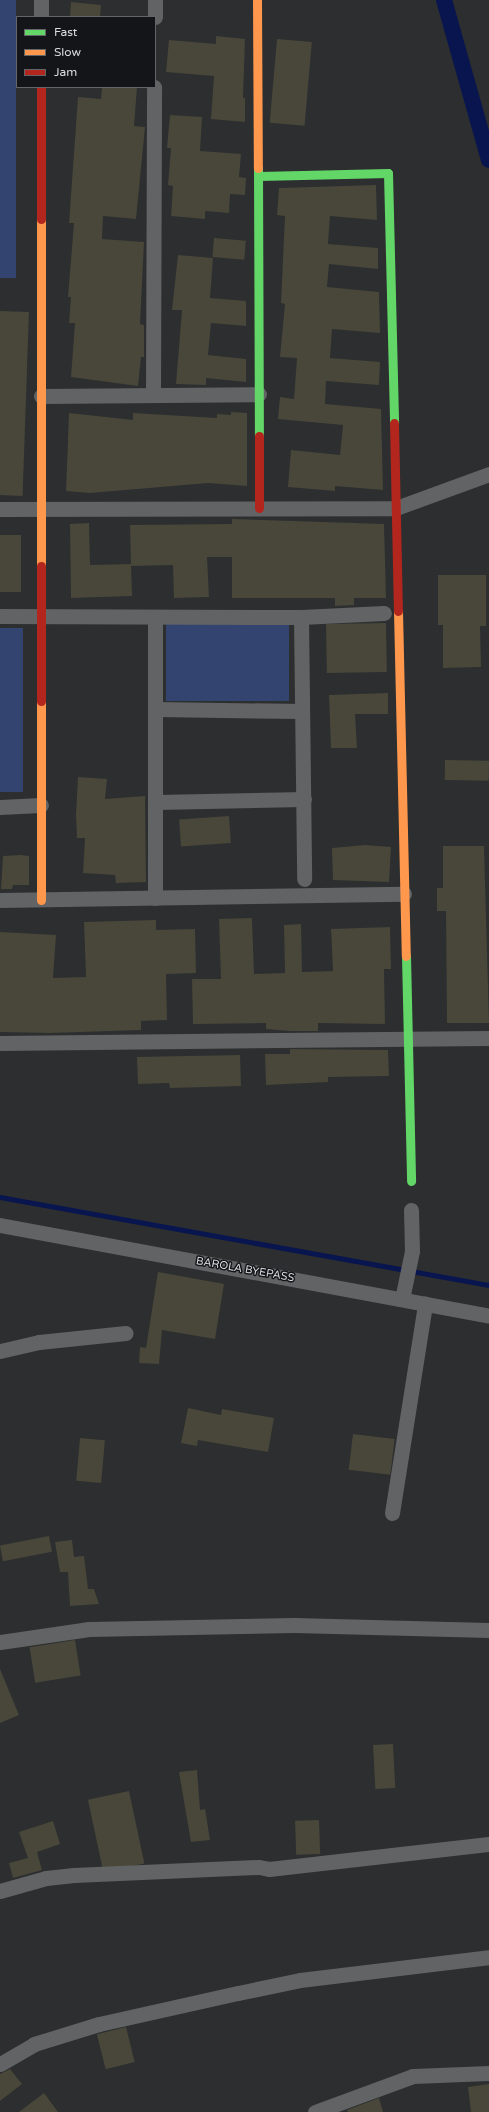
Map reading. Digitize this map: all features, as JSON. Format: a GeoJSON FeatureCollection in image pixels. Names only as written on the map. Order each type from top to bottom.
{"type":"FeatureCollection","features":[{"type":"Feature","properties":{"kind":"street"},"geometry":{"type":"LineString","coordinates":[[41,0],[41,16]]}},
{"type":"Feature","properties":{"kind":"street"},"geometry":{"type":"LineString","coordinates":[[155,0],[155,16]]}},
{"type":"Feature","properties":{"kind":"street"},"geometry":{"type":"LineString","coordinates":[[257,0],[259,176],[259,508]]}},
{"type":"Feature","properties":{"kind":"street"},"geometry":{"type":"LineString","coordinates":[[41,88],[41,900]]}},
{"type":"Feature","properties":{"kind":"street"},"geometry":{"type":"LineString","coordinates":[[153,395],[154,88]]}},
{"type":"Feature","properties":{"kind":"street"},"geometry":{"type":"LineString","coordinates":[[259,176],[388,174],[411,1181]]}},
{"type":"Feature","properties":{"kind":"street"},"geometry":{"type":"LineString","coordinates":[[41,396],[258,394]]}},
{"type":"Feature","properties":{"kind":"street"},"geometry":{"type":"LineString","coordinates":[[0,509],[396,508],[489,474]]}},
{"type":"Feature","properties":{"kind":"street"},"geometry":{"type":"LineString","coordinates":[[0,616],[301,617],[384,613]]}},
{"type":"Feature","properties":{"kind":"street"},"geometry":{"type":"LineString","coordinates":[[154,617],[156,802],[155,898]]}},
{"type":"Feature","properties":{"kind":"street"},"geometry":{"type":"LineString","coordinates":[[301,617],[304,879]]}},
{"type":"Feature","properties":{"kind":"street"},"geometry":{"type":"LineString","coordinates":[[155,709],[302,711]]}},
{"type":"Feature","properties":{"kind":"street"},"geometry":{"type":"LineString","coordinates":[[156,802],[304,799]]}},
{"type":"Feature","properties":{"kind":"street"},"geometry":{"type":"LineString","coordinates":[[0,807],[41,805]]}},
{"type":"Feature","properties":{"kind":"street"},"geometry":{"type":"LineString","coordinates":[[0,900],[404,894]]}},
{"type":"Feature","properties":{"kind":"street"},"geometry":{"type":"LineString","coordinates":[[0,1044],[489,1038]]}},
{"type":"Feature","properties":{"kind":"street"},"geometry":{"type":"LineString","coordinates":[[403,1293],[412,1251],[411,1210]]}},
{"type":"Feature","properties":{"kind":"street","name":"BAROLA BYEPASS"},"geometry":{"type":"LineString","coordinates":[[0,1225],[403,1293],[426,1304],[489,1316]]}},
{"type":"Feature","properties":{"kind":"street"},"geometry":{"type":"LineString","coordinates":[[392,1513],[426,1304]]}},
{"type":"Feature","properties":{"kind":"street"},"geometry":{"type":"LineString","coordinates":[[0,1351],[39,1342],[126,1333]]}},
{"type":"Feature","properties":{"kind":"street"},"geometry":{"type":"LineString","coordinates":[[0,1642],[112,1629],[294,1625],[489,1630]]}},
{"type":"Feature","properties":{"kind":"street"},"geometry":{"type":"LineString","coordinates":[[0,1892],[46,1878],[74,1875],[258,1867],[269,1869],[489,1844]]}},
{"type":"Feature","properties":{"kind":"street"},"geometry":{"type":"LineString","coordinates":[[0,2064],[34,2044],[99,2024],[253,1990],[300,1980],[489,1957]]}},
{"type":"Feature","properties":{"kind":"street"},"geometry":{"type":"LineString","coordinates":[[315,2112],[414,2076],[489,2073]]}},
{"type":"Feature","properties":{"kind":"shaded area"},"geometry":{"type":"Polygon","coordinates":[[[0,0],[16,0],[16,278],[0,278],[0,0]]]}},
{"type":"Feature","properties":{"kind":"shaded area"},"geometry":{"type":"Polygon","coordinates":[[[166,624],[289,624],[289,701],[166,701],[166,624]]]}},
{"type":"Feature","properties":{"kind":"shaded area"},"geometry":{"type":"Polygon","coordinates":[[[0,628],[23,628],[23,792],[0,792],[0,628]]]}},
{"type":"Feature","properties":{"kind":"building"},"geometry":{"type":"Polygon","coordinates":[[[71,2],[101,5],[100,16],[70,16],[71,2]]]}},
{"type":"Feature","properties":{"kind":"building"},"geometry":{"type":"Polygon","coordinates":[[[216,36],[245,39],[243,98],[245,98],[245,122],[211,119],[214,76],[166,72],[169,40],[216,44],[216,36]]]}},
{"type":"Feature","properties":{"kind":"building"},"geometry":{"type":"Polygon","coordinates":[[[277,39],[312,42],[305,126],[270,123],[277,39]]]}},
{"type":"Feature","properties":{"kind":"building"},"geometry":{"type":"Polygon","coordinates":[[[102,88],[137,88],[134,126],[145,127],[136,219],[103,216],[102,239],[144,242],[140,324],[144,325],[144,357],[141,357],[138,386],[71,377],[75,323],[69,323],[71,297],[68,297],[74,223],[69,223],[78,97],[101,99],[102,88]]]}},
{"type":"Feature","properties":{"kind":"building"},"geometry":{"type":"Polygon","coordinates":[[[170,115],[202,117],[200,151],[241,154],[239,177],[246,178],[245,195],[230,194],[229,213],[205,211],[205,219],[171,216],[173,186],[168,185],[171,148],[167,148],[170,115]]]}},
{"type":"Feature","properties":{"kind":"building"},"geometry":{"type":"Polygon","coordinates":[[[376,185],[377,220],[330,216],[328,244],[378,248],[378,269],[329,264],[327,287],[379,292],[380,333],[332,329],[330,358],[380,362],[379,385],[326,381],[325,404],[381,409],[383,490],[335,486],[335,491],[288,487],[291,450],[340,455],[343,425],[278,419],[280,397],[294,399],[297,358],[280,357],[285,304],[281,303],[285,216],[277,215],[279,188],[376,185]]]}},
{"type":"Feature","properties":{"kind":"building"},"geometry":{"type":"Polygon","coordinates":[[[214,238],[246,241],[244,260],[212,257],[214,238]]]}},
{"type":"Feature","properties":{"kind":"building"},"geometry":{"type":"Polygon","coordinates":[[[178,255],[213,258],[210,298],[246,301],[246,326],[211,323],[208,355],[246,359],[246,382],[206,378],[206,385],[176,384],[182,310],[172,310],[178,255]]]}},
{"type":"Feature","properties":{"kind":"building"},"geometry":{"type":"Polygon","coordinates":[[[0,311],[29,312],[23,496],[0,495],[0,311]]]}},
{"type":"Feature","properties":{"kind":"building"},"geometry":{"type":"Polygon","coordinates":[[[231,412],[247,413],[247,486],[208,483],[90,493],[66,491],[69,413],[133,420],[133,413],[217,418],[217,414],[231,415],[231,412]]]}},
{"type":"Feature","properties":{"kind":"building"},"geometry":{"type":"Polygon","coordinates":[[[232,519],[384,524],[386,598],[354,598],[354,605],[335,606],[335,598],[232,598],[232,557],[207,557],[209,597],[174,598],[173,565],[131,566],[130,525],[232,524],[232,519]]]}},
{"type":"Feature","properties":{"kind":"building"},"geometry":{"type":"Polygon","coordinates":[[[89,523],[90,565],[131,564],[132,596],[71,598],[70,524],[89,523]]]}},
{"type":"Feature","properties":{"kind":"building"},"geometry":{"type":"Polygon","coordinates":[[[0,535],[21,535],[21,592],[0,592],[0,535]]]}},
{"type":"Feature","properties":{"kind":"building"},"geometry":{"type":"Polygon","coordinates":[[[438,575],[486,575],[486,626],[480,626],[481,667],[443,668],[443,625],[438,625],[438,575]]]}},
{"type":"Feature","properties":{"kind":"building"},"geometry":{"type":"Polygon","coordinates":[[[386,623],[387,672],[327,673],[326,624],[386,623]]]}},
{"type":"Feature","properties":{"kind":"building"},"geometry":{"type":"Polygon","coordinates":[[[388,693],[388,714],[355,714],[357,748],[331,748],[329,695],[388,693]]]}},
{"type":"Feature","properties":{"kind":"building"},"geometry":{"type":"Polygon","coordinates":[[[445,760],[489,761],[489,781],[445,780],[445,760]]]}},
{"type":"Feature","properties":{"kind":"building"},"geometry":{"type":"Polygon","coordinates":[[[78,777],[107,779],[105,799],[145,796],[146,882],[116,883],[115,875],[83,873],[85,838],[77,838],[76,815],[78,777]]]}},
{"type":"Feature","properties":{"kind":"building"},"geometry":{"type":"Polygon","coordinates":[[[229,816],[231,843],[181,846],[179,819],[229,816]]]}},
{"type":"Feature","properties":{"kind":"building"},"geometry":{"type":"Polygon","coordinates":[[[365,845],[391,847],[389,882],[333,880],[332,848],[365,845]]]}},
{"type":"Feature","properties":{"kind":"building"},"geometry":{"type":"Polygon","coordinates":[[[443,846],[484,846],[489,1023],[447,1023],[446,911],[437,911],[437,888],[443,888],[443,846]]]}},
{"type":"Feature","properties":{"kind":"building"},"geometry":{"type":"Polygon","coordinates":[[[3,856],[29,856],[29,885],[13,885],[12,889],[1,889],[3,856]]]}},
{"type":"Feature","properties":{"kind":"building"},"geometry":{"type":"Polygon","coordinates":[[[252,918],[254,974],[285,973],[284,925],[301,924],[302,972],[333,971],[331,929],[390,927],[391,969],[384,969],[385,1024],[318,1023],[318,1031],[290,1031],[266,1029],[266,1023],[193,1024],[192,979],[221,979],[219,919],[252,918]]]}},
{"type":"Feature","properties":{"kind":"building"},"geometry":{"type":"Polygon","coordinates":[[[156,920],[156,930],[195,929],[196,973],[166,974],[167,1020],[141,1021],[141,1030],[50,1033],[0,1032],[0,932],[56,935],[53,978],[86,977],[84,922],[156,920]]]}},
{"type":"Feature","properties":{"kind":"building"},"geometry":{"type":"Polygon","coordinates":[[[290,1049],[388,1050],[389,1076],[328,1077],[328,1082],[266,1085],[265,1054],[290,1054],[290,1049]]]}},
{"type":"Feature","properties":{"kind":"building"},"geometry":{"type":"Polygon","coordinates":[[[240,1055],[241,1086],[170,1088],[169,1083],[138,1084],[137,1057],[240,1055]]]}},
{"type":"Feature","properties":{"kind":"building"},"geometry":{"type":"Polygon","coordinates":[[[158,1272],[224,1284],[215,1339],[162,1330],[159,1364],[139,1363],[140,1347],[146,1348],[158,1272]]]}},
{"type":"Feature","properties":{"kind":"building"},"geometry":{"type":"Polygon","coordinates":[[[188,1408],[221,1415],[222,1409],[274,1418],[268,1452],[198,1440],[197,1446],[181,1443],[188,1408]]]}},
{"type":"Feature","properties":{"kind":"building"},"geometry":{"type":"Polygon","coordinates":[[[353,1434],[395,1439],[390,1475],[349,1470],[353,1434]]]}},
{"type":"Feature","properties":{"kind":"building"},"geometry":{"type":"Polygon","coordinates":[[[80,1438],[105,1440],[101,1483],[76,1481],[80,1438]]]}},
{"type":"Feature","properties":{"kind":"building"},"geometry":{"type":"Polygon","coordinates":[[[49,1536],[52,1552],[3,1561],[0,1546],[49,1536]]]}},
{"type":"Feature","properties":{"kind":"building"},"geometry":{"type":"Polygon","coordinates":[[[72,1540],[74,1557],[84,1556],[88,1589],[94,1589],[99,1604],[70,1606],[68,1572],[60,1572],[55,1542],[72,1540]]]}},
{"type":"Feature","properties":{"kind":"building"},"geometry":{"type":"Polygon","coordinates":[[[75,1640],[81,1676],[35,1683],[30,1647],[75,1640]]]}},
{"type":"Feature","properties":{"kind":"building"},"geometry":{"type":"Polygon","coordinates":[[[0,1669],[19,1715],[0,1723],[0,1669]]]}},
{"type":"Feature","properties":{"kind":"building"},"geometry":{"type":"Polygon","coordinates":[[[393,1744],[395,1788],[375,1789],[373,1745],[393,1744]]]}},
{"type":"Feature","properties":{"kind":"building"},"geometry":{"type":"Polygon","coordinates":[[[197,1770],[200,1810],[205,1809],[210,1840],[191,1842],[179,1772],[197,1770]]]}},
{"type":"Feature","properties":{"kind":"building"},"geometry":{"type":"Polygon","coordinates":[[[129,1791],[144,1863],[103,1872],[88,1800],[129,1791]]]}},
{"type":"Feature","properties":{"kind":"building"},"geometry":{"type":"Polygon","coordinates":[[[319,1820],[320,1854],[296,1855],[295,1821],[319,1820]]]}},
{"type":"Feature","properties":{"kind":"building"},"geometry":{"type":"Polygon","coordinates":[[[53,1821],[60,1844],[37,1852],[42,1870],[13,1878],[9,1863],[28,1858],[19,1832],[53,1821]]]}},
{"type":"Feature","properties":{"kind":"building"},"geometry":{"type":"Polygon","coordinates":[[[126,2027],[135,2062],[106,2069],[97,2034],[126,2027]]]}},
{"type":"Feature","properties":{"kind":"building"},"geometry":{"type":"Polygon","coordinates":[[[10,2069],[22,2084],[0,2101],[0,2074],[10,2069]]]}},
{"type":"Feature","properties":{"kind":"building"},"geometry":{"type":"Polygon","coordinates":[[[489,2084],[489,2112],[471,2112],[468,2087],[489,2084]]]}},
{"type":"Feature","properties":{"kind":"building"},"geometry":{"type":"Polygon","coordinates":[[[44,2093],[58,2112],[19,2112],[44,2093]]]}},
{"type":"Feature","properties":{"kind":"building"},"geometry":{"type":"Polygon","coordinates":[[[379,2098],[383,2112],[348,2112],[347,2110],[379,2098]]]}},
{"type":"Feature","properties":{"kind":"waterway"},"geometry":{"type":"LineString","coordinates":[[444,0],[489,160]]}},
{"type":"Feature","properties":{"kind":"waterway"},"geometry":{"type":"LineString","coordinates":[[0,1197],[489,1285]]}},
{"type":"Feature","properties":{"kind":"traffic: fast"},"geometry":{"type":"LineString","coordinates":[[258,168],[259,436]]}},
{"type":"Feature","properties":{"kind":"traffic: fast"},"geometry":{"type":"LineString","coordinates":[[259,176],[388,173],[394,423]]}},
{"type":"Feature","properties":{"kind":"traffic: fast"},"geometry":{"type":"LineString","coordinates":[[406,956],[411,1181]]}},
{"type":"Feature","properties":{"kind":"traffic: slow"},"geometry":{"type":"LineString","coordinates":[[257,0],[258,168]]}},
{"type":"Feature","properties":{"kind":"traffic: slow"},"geometry":{"type":"LineString","coordinates":[[41,219],[41,566]]}},
{"type":"Feature","properties":{"kind":"traffic: slow"},"geometry":{"type":"LineString","coordinates":[[398,611],[406,956]]}},
{"type":"Feature","properties":{"kind":"traffic: slow"},"geometry":{"type":"LineString","coordinates":[[41,701],[41,900]]}},
{"type":"Feature","properties":{"kind":"traffic: jam"},"geometry":{"type":"LineString","coordinates":[[41,88],[41,219]]}},
{"type":"Feature","properties":{"kind":"traffic: jam"},"geometry":{"type":"LineString","coordinates":[[394,423],[398,611]]}},
{"type":"Feature","properties":{"kind":"traffic: jam"},"geometry":{"type":"LineString","coordinates":[[259,436],[259,508]]}},
{"type":"Feature","properties":{"kind":"traffic: jam"},"geometry":{"type":"LineString","coordinates":[[41,566],[41,701]]}}]}
